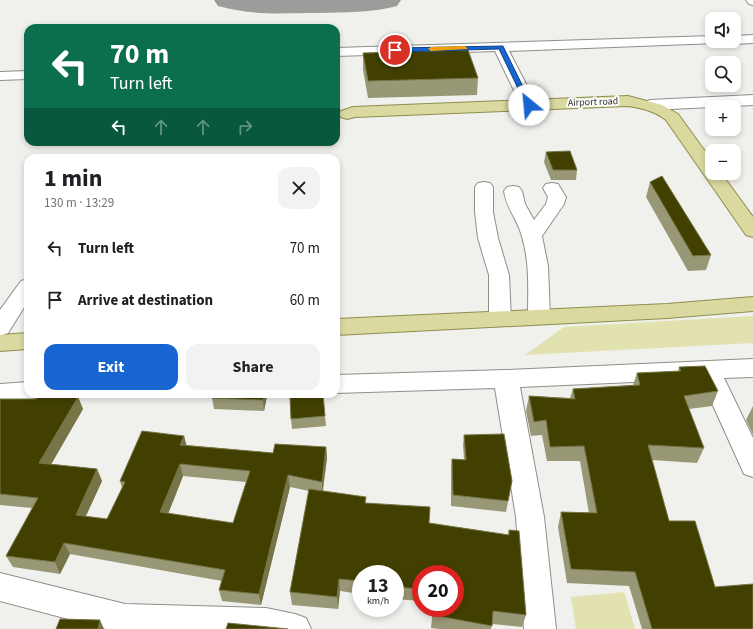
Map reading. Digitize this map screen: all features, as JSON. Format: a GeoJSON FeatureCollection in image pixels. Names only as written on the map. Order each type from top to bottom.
{"type":"FeatureCollection","features":[{"type":"Feature","properties":{"kind":"main road","name":"Airport road"},"geometry":{"type":"LineString","coordinates":[[347,114],[353,112],[628,101],[650,105],[667,112],[672,117],[753,231]]}},
{"type":"Feature","properties":{"kind":"main road"},"geometry":{"type":"LineString","coordinates":[[340,327],[667,311],[753,304]]}},
{"type":"Feature","properties":{"kind":"main road"},"geometry":{"type":"LineString","coordinates":[[0,343],[24,341]]}},
{"type":"Feature","properties":{"kind":"street"},"geometry":{"type":"LineString","coordinates":[[741,40],[753,39]]}},
{"type":"Feature","properties":{"kind":"street"},"geometry":{"type":"LineString","coordinates":[[340,52],[705,40]]}},
{"type":"Feature","properties":{"kind":"street"},"geometry":{"type":"LineString","coordinates":[[500,47],[529,105]]}},
{"type":"Feature","properties":{"kind":"street"},"geometry":{"type":"LineString","coordinates":[[0,76],[24,75]]}},
{"type":"Feature","properties":{"kind":"street"},"geometry":{"type":"LineString","coordinates":[[741,100],[753,100]]}},
{"type":"Feature","properties":{"kind":"street"},"geometry":{"type":"LineString","coordinates":[[650,105],[705,102]]}},
{"type":"Feature","properties":{"kind":"street"},"geometry":{"type":"LineString","coordinates":[[672,117],[682,106],[705,102]]}},
{"type":"Feature","properties":{"kind":"street"},"geometry":{"type":"LineString","coordinates":[[484,187],[484,212],[488,238],[499,275],[500,319]]}},
{"type":"Feature","properties":{"kind":"street"},"geometry":{"type":"LineString","coordinates":[[532,236],[555,204],[558,197],[552,188]]}},
{"type":"Feature","properties":{"kind":"street"},"geometry":{"type":"LineString","coordinates":[[513,191],[514,202],[532,236],[539,270],[539,317]]}},
{"type":"Feature","properties":{"kind":"street"},"geometry":{"type":"LineString","coordinates":[[0,328],[24,292]]}},
{"type":"Feature","properties":{"kind":"street"},"geometry":{"type":"LineString","coordinates":[[340,384],[506,379],[753,368]]}},
{"type":"Feature","properties":{"kind":"street"},"geometry":{"type":"LineString","coordinates":[[709,371],[753,466]]}},
{"type":"Feature","properties":{"kind":"street"},"geometry":{"type":"LineString","coordinates":[[506,379],[530,517],[540,629]]}},
{"type":"Feature","properties":{"kind":"street"},"geometry":{"type":"LineString","coordinates":[[0,393],[24,391]]}},
{"type":"Feature","properties":{"kind":"street"},"geometry":{"type":"LineString","coordinates":[[0,587],[125,619],[190,625],[266,623],[295,629]]}},
{"type":"Feature","properties":{"kind":"green space"},"geometry":{"type":"Polygon","coordinates":[[[753,316],[753,343],[525,355],[564,327],[753,316]]]}},
{"type":"Feature","properties":{"kind":"green space"},"geometry":{"type":"Polygon","coordinates":[[[624,592],[635,629],[576,629],[571,597],[624,592]]]}},
{"type":"Feature","properties":{"kind":"building"},"geometry":{"type":"Polygon","coordinates":[[[468,50],[478,78],[368,81],[363,53],[468,50]]]}},
{"type":"Feature","properties":{"kind":"building"},"geometry":{"type":"Polygon","coordinates":[[[570,151],[577,170],[553,170],[546,152],[570,151]]]}},
{"type":"Feature","properties":{"kind":"building"},"geometry":{"type":"Polygon","coordinates":[[[662,176],[711,255],[693,256],[650,182],[662,176]]]}},
{"type":"Feature","properties":{"kind":"building"},"geometry":{"type":"Polygon","coordinates":[[[705,366],[718,391],[684,396],[704,448],[648,445],[669,521],[695,521],[715,587],[753,584],[753,629],[652,629],[635,572],[571,569],[561,512],[597,513],[584,446],[550,447],[546,420],[534,422],[529,396],[575,399],[573,389],[640,385],[637,373],[681,371],[679,367],[705,366]]]}},
{"type":"Feature","properties":{"kind":"building"},"geometry":{"type":"Polygon","coordinates":[[[77,398],[39,463],[97,469],[76,515],[107,519],[125,482],[120,481],[142,431],[184,436],[180,445],[273,453],[275,444],[326,447],[322,482],[288,475],[259,594],[219,590],[225,570],[64,543],[55,562],[6,556],[38,498],[0,494],[0,399],[77,398]],[[180,464],[160,512],[233,523],[250,471],[180,464]]]}},
{"type":"Feature","properties":{"kind":"building"},"geometry":{"type":"Polygon","coordinates":[[[212,398],[263,398],[263,400],[212,398]]]}},
{"type":"Feature","properties":{"kind":"building"},"geometry":{"type":"Polygon","coordinates":[[[290,398],[323,398],[325,416],[291,419],[290,398]]]}},
{"type":"Feature","properties":{"kind":"building"},"geometry":{"type":"Polygon","coordinates":[[[504,434],[512,481],[508,501],[453,495],[452,459],[466,460],[464,435],[504,434]]]}},
{"type":"Feature","properties":{"kind":"building"},"geometry":{"type":"Polygon","coordinates":[[[309,489],[366,497],[365,503],[430,507],[429,523],[509,535],[509,530],[519,531],[526,615],[493,611],[492,626],[443,617],[464,617],[464,565],[412,565],[412,588],[404,588],[404,565],[352,565],[352,580],[339,579],[337,597],[290,592],[309,489]]]}},
{"type":"Feature","properties":{"kind":"building"},"geometry":{"type":"Polygon","coordinates":[[[60,619],[100,620],[98,629],[56,629],[60,619]]]}},
{"type":"Feature","properties":{"kind":"building"},"geometry":{"type":"Polygon","coordinates":[[[228,623],[288,629],[226,629],[228,623]]]}},
{"type":"Feature","properties":{"kind":"taxiway"},"geometry":{"type":"LineString","coordinates":[[228,0],[250,5],[272,6],[352,4],[387,0]]}},
{"type":"Feature","properties":{"kind":"slow traffic"},"geometry":{"type":"LineString","coordinates":[[431,49],[465,48]]}},
{"type":"Feature","properties":{"kind":"route"},"geometry":{"type":"LineString","coordinates":[[395,50],[500,47],[529,105]]}}]}
